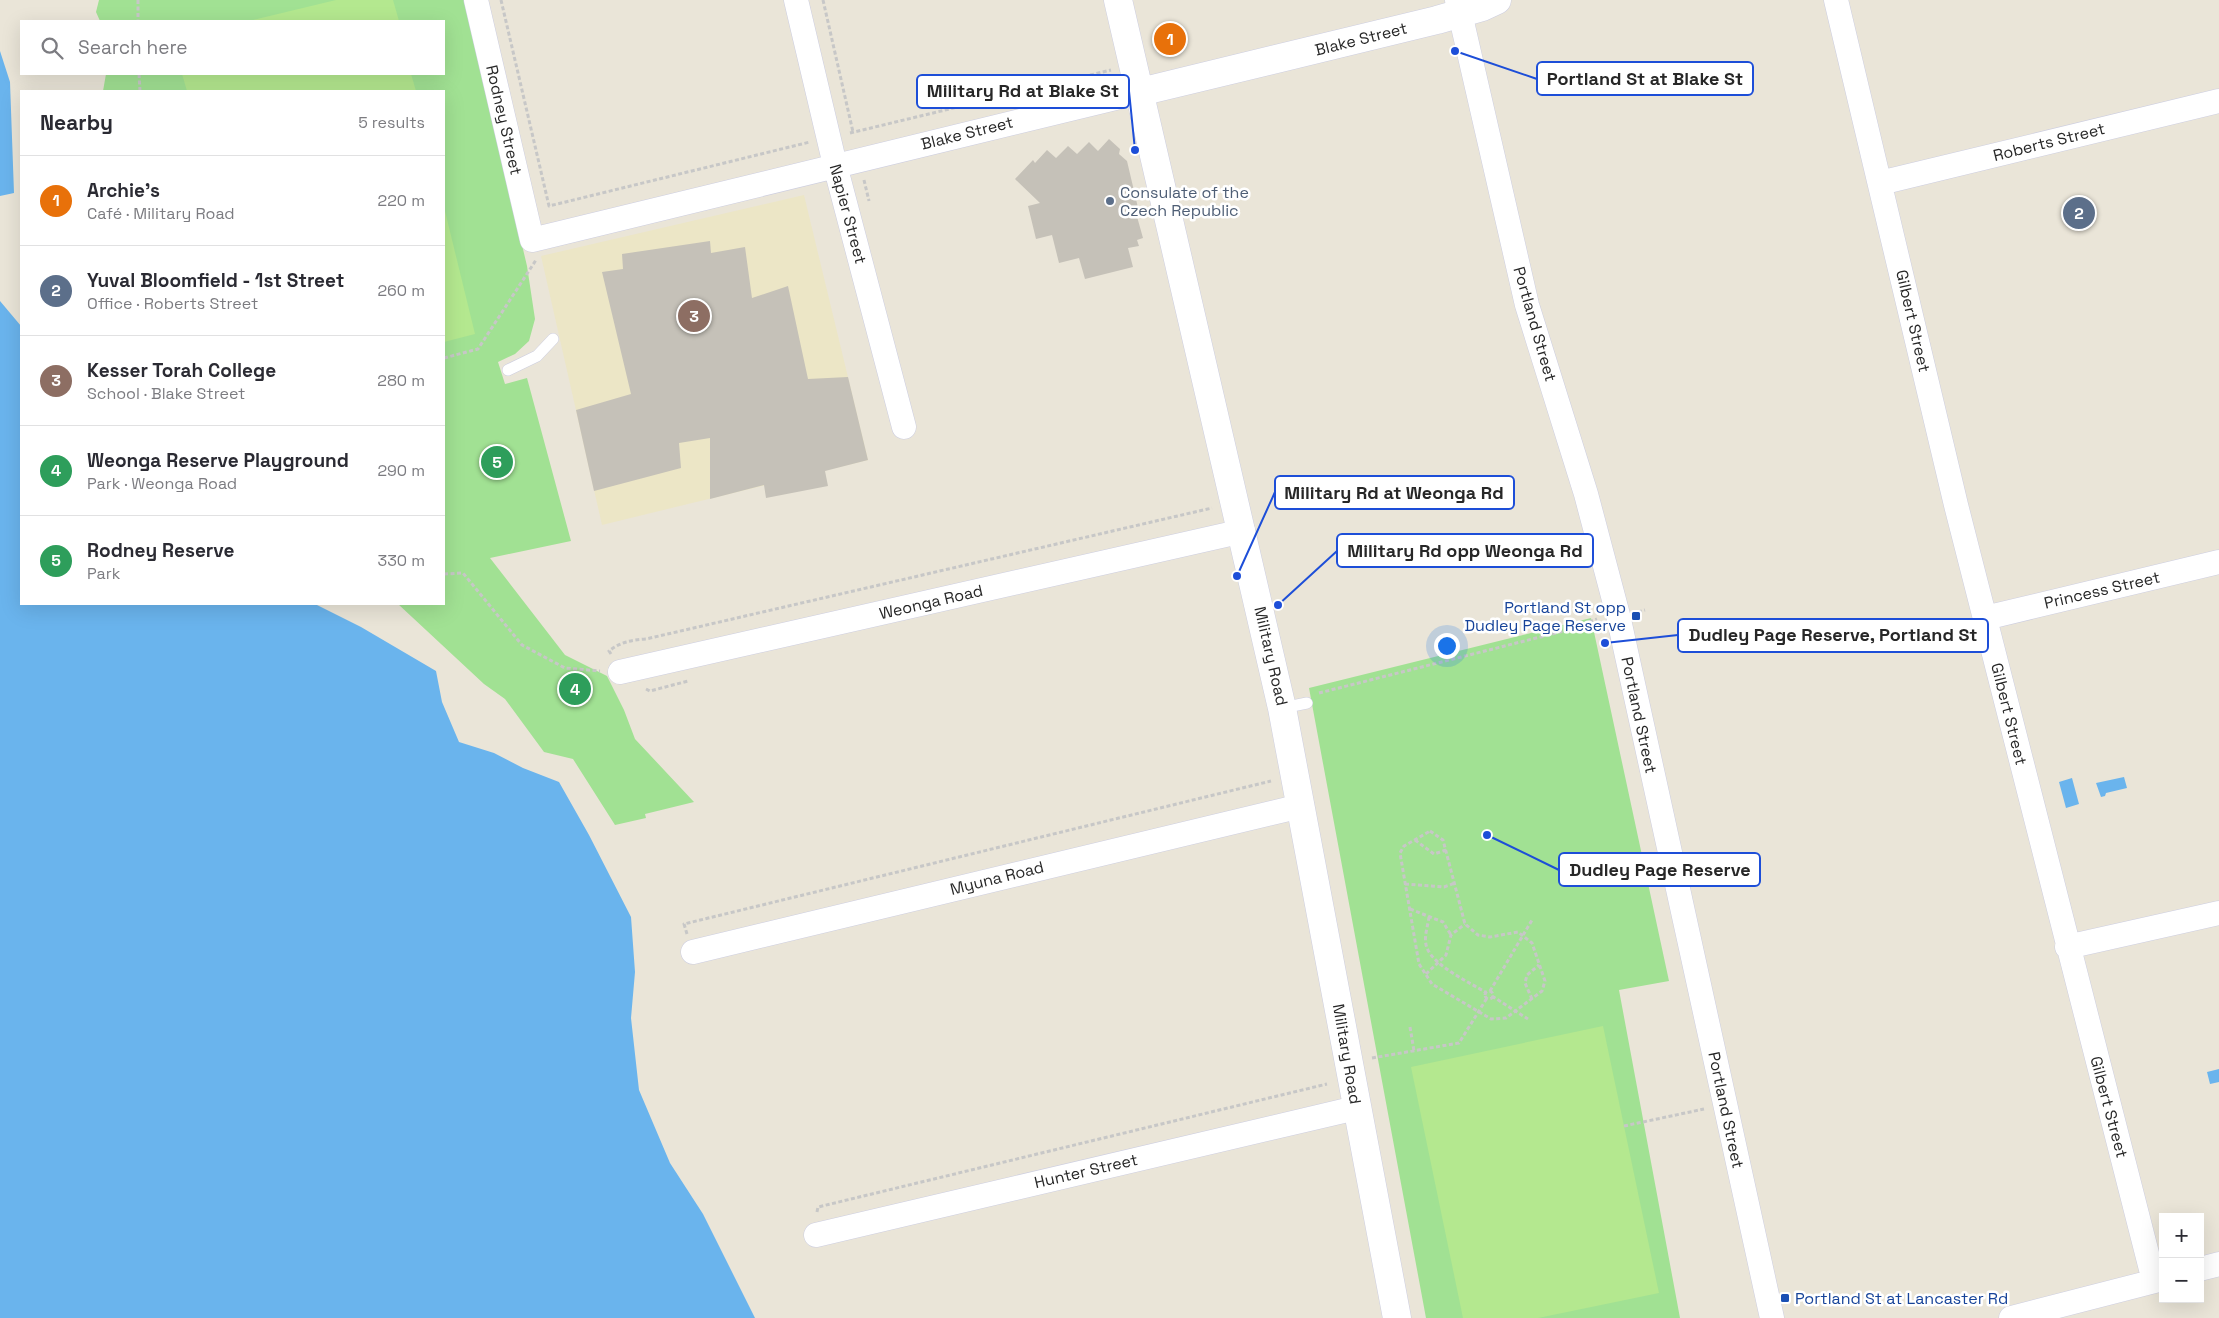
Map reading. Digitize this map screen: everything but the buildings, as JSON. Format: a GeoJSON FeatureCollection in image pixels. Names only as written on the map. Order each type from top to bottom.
{"type":"FeatureCollection","features":[{"type":"Feature","properties":{"kind":"street","name":"Rodney Street"},"geometry":{"type":"LineString","coordinates":[[476,0],[534,250]]}},
{"type":"Feature","properties":{"kind":"street","name":"Napier Street"},"geometry":{"type":"LineString","coordinates":[[796,0],[835,166],[904,427]]}},
{"type":"Feature","properties":{"kind":"street","name":"Military Road"},"geometry":{"type":"LineString","coordinates":[[1118,0],[1243,531],[1295,706],[1301,806],[1356,1108],[1397,1318]]}},
{"type":"Feature","properties":{"kind":"street","name":"Blake Street"},"geometry":{"type":"LineString","coordinates":[[534,250],[835,166],[1140,92],[1459,7],[1482,7],[1497,0]]}},
{"type":"Feature","properties":{"kind":"street","name":"Gilbert Street"},"geometry":{"type":"LineString","coordinates":[[1836,0],[1985,618],[2067,948],[2158,1280]]}},
{"type":"Feature","properties":{"kind":"street","name":"Portland Street"},"geometry":{"type":"LineString","coordinates":[[1459,7],[1527,305],[1586,494],[1615,606],[1772,1318]]}},
{"type":"Feature","properties":{"kind":"street","name":"Roberts Street"},"geometry":{"type":"LineString","coordinates":[[1880,183],[2219,101]]}},
{"type":"Feature","properties":{"kind":"street","name":"Weonga Road"},"geometry":{"type":"LineString","coordinates":[[620,672],[1243,531]]}},
{"type":"Feature","properties":{"kind":"street","name":"Princess Street"},"geometry":{"type":"LineString","coordinates":[[1985,618],[2219,562]]}},
{"type":"Feature","properties":{"kind":"street","name":"Myuna Road"},"geometry":{"type":"LineString","coordinates":[[693,952],[1301,806]]}},
{"type":"Feature","properties":{"kind":"street"},"geometry":{"type":"LineString","coordinates":[[2067,948],[2219,913]]}},
{"type":"Feature","properties":{"kind":"street","name":"Hunter Street"},"geometry":{"type":"LineString","coordinates":[[816,1235],[1356,1108]]}},
{"type":"Feature","properties":{"kind":"street"},"geometry":{"type":"LineString","coordinates":[[2204,1268],[2219,1264]]}},
{"type":"Feature","properties":{"kind":"street"},"geometry":{"type":"LineString","coordinates":[[2011,1318],[2158,1280]]}},
{"type":"Feature","properties":{"kind":"lane"},"geometry":{"type":"LineString","coordinates":[[508,370],[537,356],[553,339]]}},
{"type":"Feature","properties":{"kind":"path"},"geometry":{"type":"LineString","coordinates":[[138,0],[138,20]]}},
{"type":"Feature","properties":{"kind":"path"},"geometry":{"type":"LineString","coordinates":[[501,0],[549,206],[1116,69]]}},
{"type":"Feature","properties":{"kind":"path"},"geometry":{"type":"LineString","coordinates":[[822,0],[853,132]]}},
{"type":"Feature","properties":{"kind":"path"},"geometry":{"type":"LineString","coordinates":[[140,75],[140,90]]}},
{"type":"Feature","properties":{"kind":"path"},"geometry":{"type":"LineString","coordinates":[[445,358],[478,349],[534,250]]}},
{"type":"Feature","properties":{"kind":"path"},"geometry":{"type":"LineString","coordinates":[[620,672],[609,651],[615,646],[632,640],[646,639],[1212,508]]}},
{"type":"Feature","properties":{"kind":"path"},"geometry":{"type":"LineString","coordinates":[[445,574],[464,573],[522,644],[530,649],[565,668],[620,672]]}},
{"type":"Feature","properties":{"kind":"path"},"geometry":{"type":"LineString","coordinates":[[1315,694],[1576,628],[1589,620]]}},
{"type":"Feature","properties":{"kind":"path"},"geometry":{"type":"LineString","coordinates":[[693,952],[684,924],[1271,781]]}},
{"type":"Feature","properties":{"kind":"path"},"geometry":{"type":"LineString","coordinates":[[1430,832],[1443,840],[1446,850],[1465,924],[1478,935],[1490,938],[1518,932],[1532,943],[1544,981],[1542,991],[1506,1018],[1491,1019],[1432,984],[1420,964],[1400,853],[1404,846],[1430,832]]}},
{"type":"Feature","properties":{"kind":"path"},"geometry":{"type":"LineString","coordinates":[[1414,840],[1434,854],[1446,850]]}},
{"type":"Feature","properties":{"kind":"path"},"geometry":{"type":"LineString","coordinates":[[1405,884],[1444,887],[1455,883]]}},
{"type":"Feature","properties":{"kind":"path"},"geometry":{"type":"LineString","coordinates":[[1410,910],[1443,922],[1451,935]]}},
{"type":"Feature","properties":{"kind":"path"},"geometry":{"type":"LineString","coordinates":[[1429,917],[1425,938],[1427,948],[1438,962],[1485,992],[1487,998]]}},
{"type":"Feature","properties":{"kind":"path"},"geometry":{"type":"LineString","coordinates":[[1485,992],[1490,991],[1532,920]]}},
{"type":"Feature","properties":{"kind":"path"},"geometry":{"type":"LineString","coordinates":[[1426,974],[1446,955],[1451,935],[1465,924]]}},
{"type":"Feature","properties":{"kind":"path"},"geometry":{"type":"LineString","coordinates":[[1532,999],[1525,982],[1527,975],[1539,965]]}},
{"type":"Feature","properties":{"kind":"path"},"geometry":{"type":"LineString","coordinates":[[1490,991],[1492,996],[1528,1019]]}},
{"type":"Feature","properties":{"kind":"path"},"geometry":{"type":"LineString","coordinates":[[1372,1058],[1459,1043],[1487,998],[1492,996]]}},
{"type":"Feature","properties":{"kind":"path"},"geometry":{"type":"LineString","coordinates":[[1410,1027],[1414,1051]]}},
{"type":"Feature","properties":{"kind":"path"},"geometry":{"type":"LineString","coordinates":[[816,1235],[818,1207],[1327,1084]]}},
{"type":"Feature","properties":{"kind":"path"},"geometry":{"type":"LineString","coordinates":[[1624,1126],[1724,1106]]}},
{"type":"Feature","properties":{"kind":"shaded area"},"geometry":{"type":"Polygon","coordinates":[[[804,195],[868,460],[602,525],[541,256],[804,195]]]}},
{"type":"Feature","properties":{"kind":"green space"},"geometry":{"type":"Polygon","coordinates":[[[99,0],[464,0],[527,266],[535,319],[529,341],[515,354],[498,362],[505,384],[527,378],[571,541],[490,558],[565,655],[607,676],[624,710],[635,739],[694,802],[645,814],[646,818],[615,825],[573,759],[544,752],[505,699],[484,684],[399,605],[445,605],[445,90],[103,90],[106,75],[445,75],[445,20],[100,20],[96,12],[99,0]]]}},
{"type":"Feature","properties":{"kind":"green space"},"geometry":{"type":"Polygon","coordinates":[[[336,0],[393,0],[399,20],[253,20],[336,0]]]}},
{"type":"Feature","properties":{"kind":"green space"},"geometry":{"type":"Polygon","coordinates":[[[182,75],[411,75],[416,90],[187,90],[182,75]]]}},
{"type":"Feature","properties":{"kind":"green space"},"geometry":{"type":"Polygon","coordinates":[[[445,211],[475,334],[445,342],[445,211]]]}},
{"type":"Feature","properties":{"kind":"green space"},"geometry":{"type":"Polygon","coordinates":[[[1591,618],[1669,981],[1619,990],[1680,1318],[1426,1318],[1309,688],[1591,618]]]}},
{"type":"Feature","properties":{"kind":"green space"},"geometry":{"type":"Polygon","coordinates":[[[1603,1026],[1659,1293],[1538,1318],[1463,1318],[1411,1067],[1603,1026]]]}},
{"type":"Feature","properties":{"kind":"water"},"geometry":{"type":"Polygon","coordinates":[[[0,51],[10,82],[14,193],[0,196],[0,51]]]}},
{"type":"Feature","properties":{"kind":"water"},"geometry":{"type":"Polygon","coordinates":[[[0,301],[20,325],[20,605],[317,605],[361,627],[436,671],[442,702],[459,742],[494,753],[523,768],[559,782],[589,835],[631,917],[635,972],[631,1018],[639,1090],[670,1163],[703,1214],[755,1318],[0,1318],[0,301]]]}},
{"type":"Feature","properties":{"kind":"water"},"geometry":{"type":"Polygon","coordinates":[[[2124,777],[2127,788],[2106,793],[2105,796],[2101,797],[2096,783],[2124,777]]]}},
{"type":"Feature","properties":{"kind":"water"},"geometry":{"type":"Polygon","coordinates":[[[2072,778],[2079,804],[2066,808],[2059,782],[2072,778]]]}},
{"type":"Feature","properties":{"kind":"water"},"geometry":{"type":"Polygon","coordinates":[[[2219,1069],[2219,1082],[2210,1084],[2207,1072],[2219,1069]]]}},
{"type":"Feature","properties":{"kind":"place","name":"Archie's"},"geometry":{"type":"Point","coordinates":[1170,39]}},
{"type":"Feature","properties":{"kind":"place","name":"Portland St at Blake St"},"geometry":{"type":"Point","coordinates":[1455,51]}},
{"type":"Feature","properties":{"kind":"place","name":"Military Rd at Blake St"},"geometry":{"type":"Point","coordinates":[1135,150]}},
{"type":"Feature","properties":{"kind":"place","name":"Consulate of the Czech Republic"},"geometry":{"type":"Point","coordinates":[1110,201]}},
{"type":"Feature","properties":{"kind":"place","name":"Yuval Bloomfield - 1st Street"},"geometry":{"type":"Point","coordinates":[2079,213]}},
{"type":"Feature","properties":{"kind":"place","name":"Kesser Torah College"},"geometry":{"type":"Point","coordinates":[694,316]}},
{"type":"Feature","properties":{"kind":"place","name":"Rodney Reserve"},"geometry":{"type":"Point","coordinates":[497,462]}},
{"type":"Feature","properties":{"kind":"place","name":"Military Rd at Weonga Rd"},"geometry":{"type":"Point","coordinates":[1237,576]}},
{"type":"Feature","properties":{"kind":"place","name":"Military Rd opp Weonga Rd"},"geometry":{"type":"Point","coordinates":[1278,605]}},
{"type":"Feature","properties":{"kind":"place","name":"Portland St opp Dudley Page Reserve"},"geometry":{"type":"Point","coordinates":[1636,616]}},
{"type":"Feature","properties":{"kind":"place","name":"Dudley Page Reserve, Portland St"},"geometry":{"type":"Point","coordinates":[1605,643]}},
{"type":"Feature","properties":{"kind":"place","name":"Weonga Reserve Playground"},"geometry":{"type":"Point","coordinates":[575,689]}},
{"type":"Feature","properties":{"kind":"place","name":"Dudley Page Reserve"},"geometry":{"type":"Point","coordinates":[1487,835]}},
{"type":"Feature","properties":{"kind":"place","name":"Portland St at Lancaster Rd"},"geometry":{"type":"Point","coordinates":[1785,1298]}}]}
